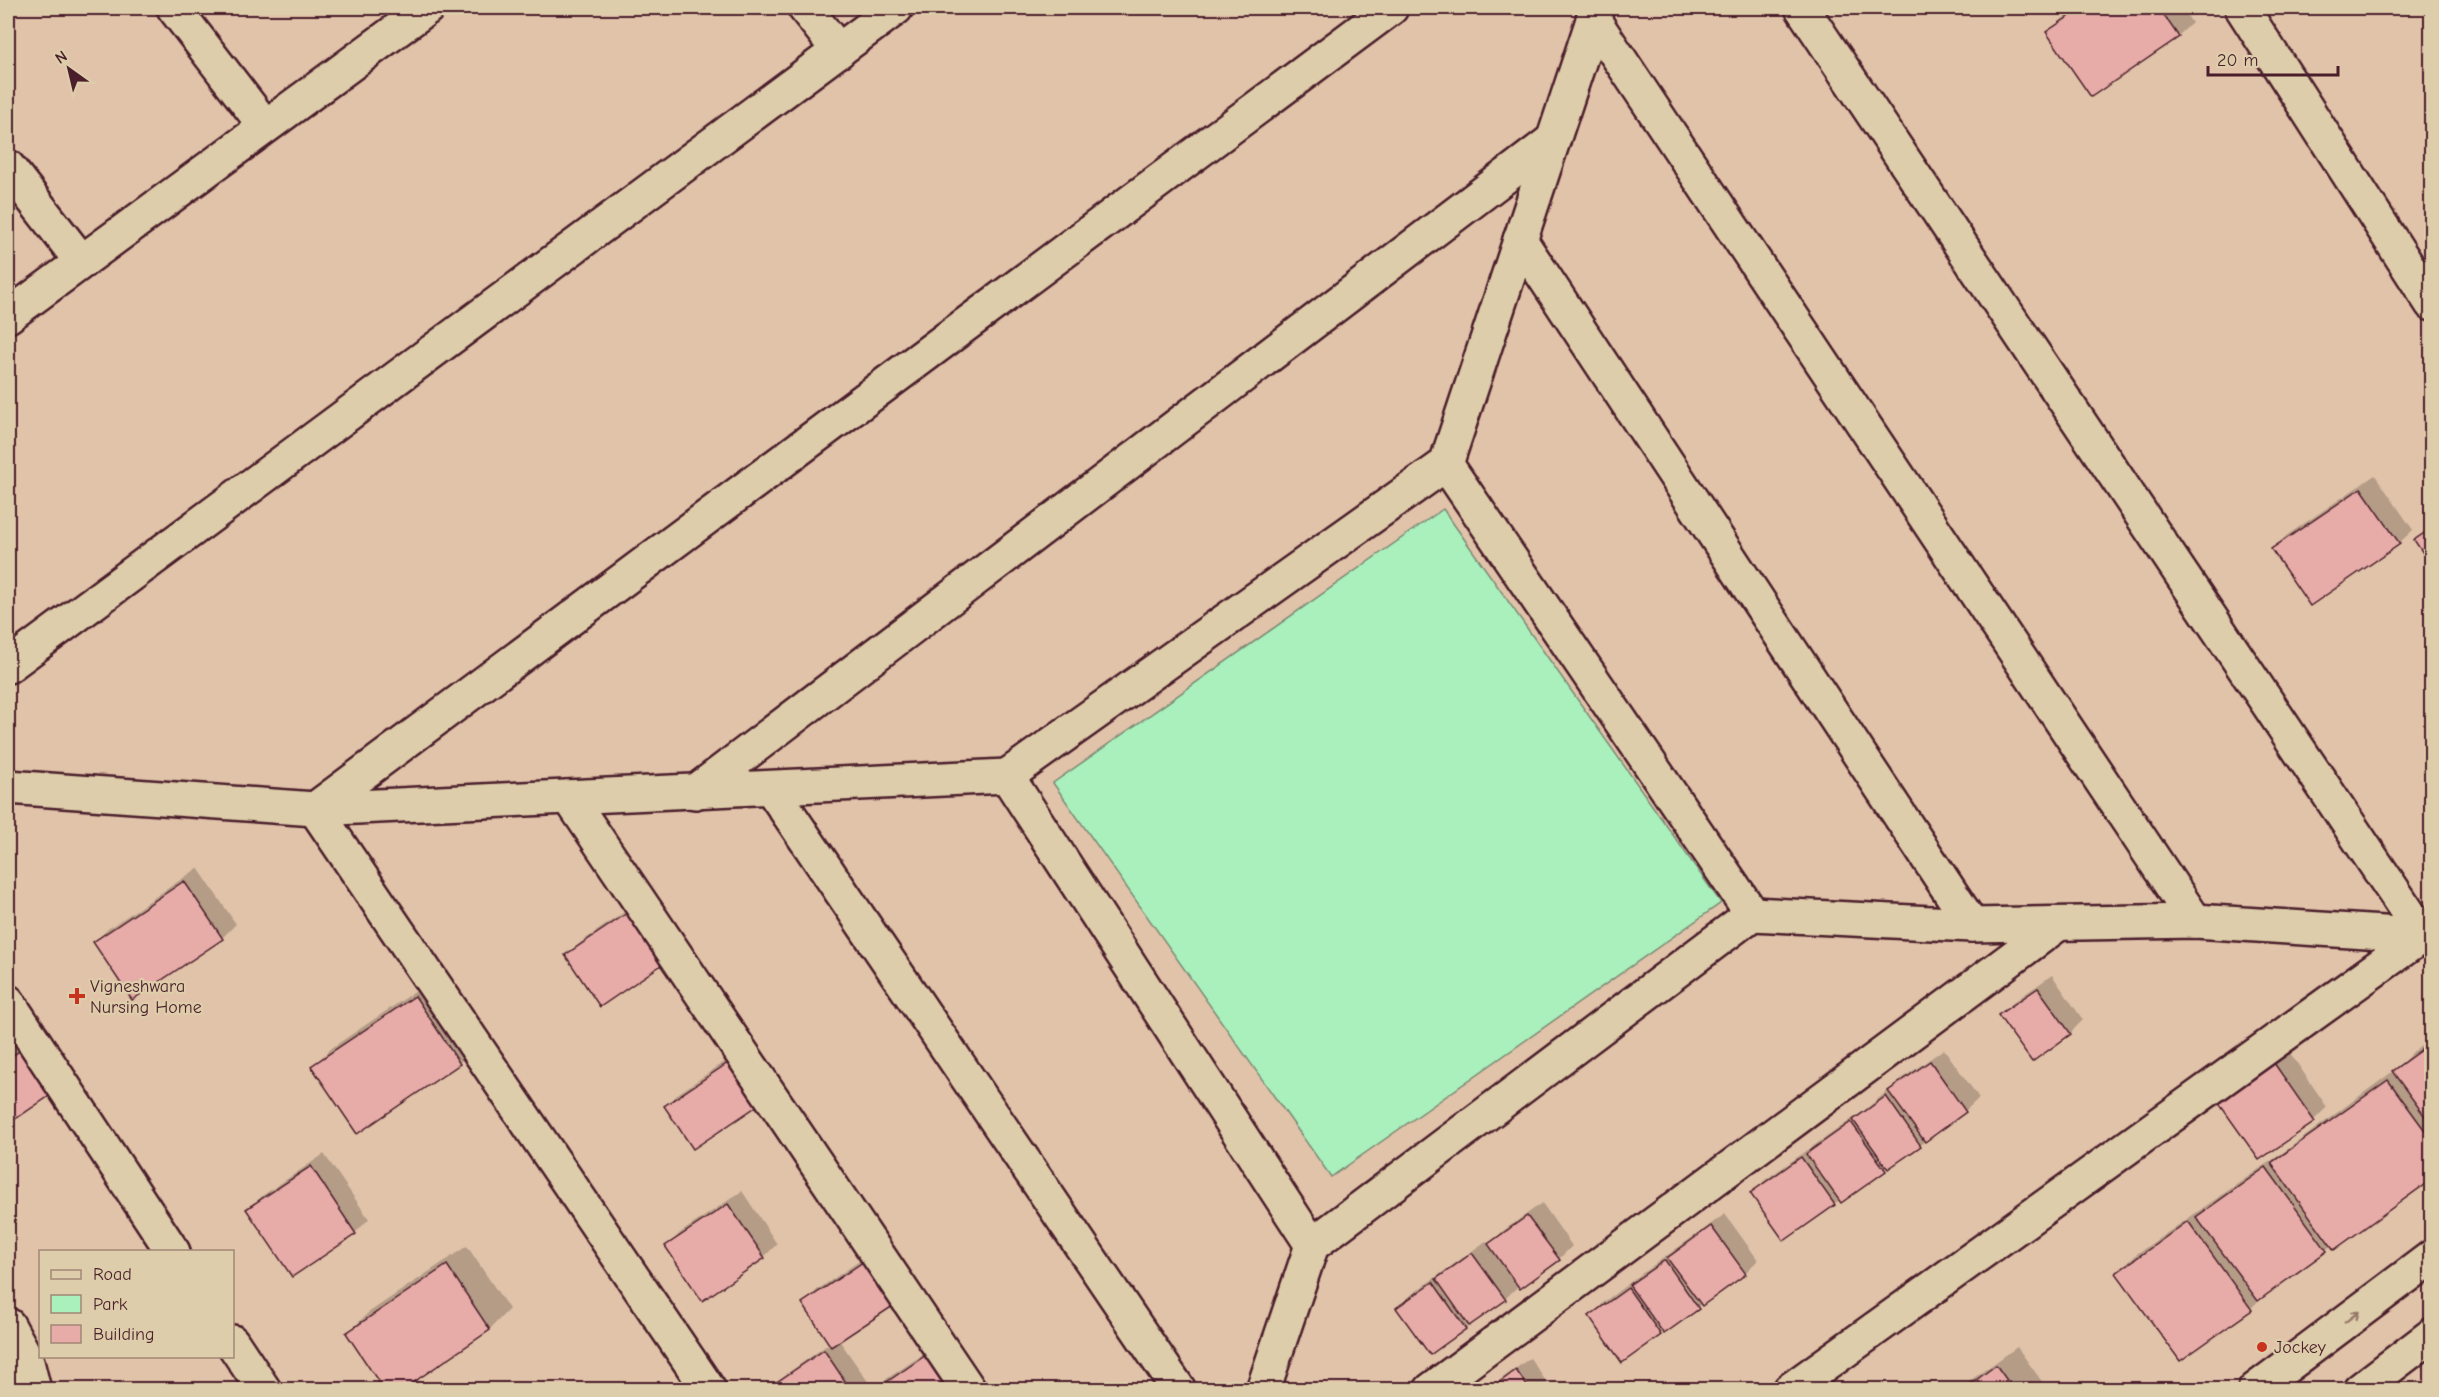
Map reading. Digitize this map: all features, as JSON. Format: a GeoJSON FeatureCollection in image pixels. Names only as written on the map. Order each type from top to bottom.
{"type":"FeatureCollection","features":[{"type":"Feature","properties":{"kind":"street"},"geometry":{"type":"LineString","coordinates":[[174,8],[265,126]]}},
{"type":"Feature","properties":{"kind":"street"},"geometry":{"type":"LineString","coordinates":[[8,316],[427,8]]}},
{"type":"Feature","properties":{"kind":"street"},"geometry":{"type":"LineString","coordinates":[[805,8],[839,51]]}},
{"type":"Feature","properties":{"kind":"street"},"geometry":{"type":"LineString","coordinates":[[8,666],[896,8]]}},
{"type":"Feature","properties":{"kind":"street"},"geometry":{"type":"LineString","coordinates":[[315,809],[1391,8]]}},
{"type":"Feature","properties":{"kind":"street"},"geometry":{"type":"LineString","coordinates":[[1802,8],[2427,936]]}},
{"type":"Feature","properties":{"kind":"street"},"geometry":{"type":"LineString","coordinates":[[2242,8],[2432,304]]}},
{"type":"Feature","properties":{"kind":"street"},"geometry":{"type":"LineString","coordinates":[[8,787],[315,809],[1007,776],[1446,464],[1595,13]]}},
{"type":"Feature","properties":{"kind":"street"},"geometry":{"type":"LineString","coordinates":[[1595,13],[2195,921]]}},
{"type":"Feature","properties":{"kind":"street"},"geometry":{"type":"LineString","coordinates":[[695,792],[1553,140]]}},
{"type":"Feature","properties":{"kind":"street"},"geometry":{"type":"LineString","coordinates":[[8,167],[81,261]]}},
{"type":"Feature","properties":{"kind":"street"},"geometry":{"type":"LineString","coordinates":[[1520,240],[1972,925]]}},
{"type":"Feature","properties":{"kind":"street"},"geometry":{"type":"LineString","coordinates":[[1446,464],[1752,914]]}},
{"type":"Feature","properties":{"kind":"street"},"geometry":{"type":"LineString","coordinates":[[1007,776],[1312,1245]]}},
{"type":"Feature","properties":{"kind":"street"},"geometry":{"type":"LineString","coordinates":[[771,788],[1179,1389]]}},
{"type":"Feature","properties":{"kind":"street"},"geometry":{"type":"LineString","coordinates":[[569,797],[969,1389]]}},
{"type":"Feature","properties":{"kind":"street"},"geometry":{"type":"LineString","coordinates":[[315,809],[709,1389]]}},
{"type":"Feature","properties":{"kind":"street"},"geometry":{"type":"LineString","coordinates":[[1263,1389],[1312,1245],[1752,914],[1972,925],[2195,921],[2427,936]]}},
{"type":"Feature","properties":{"kind":"street"},"geometry":{"type":"LineString","coordinates":[[1431,1389],[2058,924]]}},
{"type":"Feature","properties":{"kind":"street"},"geometry":{"type":"LineString","coordinates":[[1790,1389],[2427,936]]}},
{"type":"Feature","properties":{"kind":"street"},"geometry":{"type":"LineString","coordinates":[[8,1002],[171,1250]]}},
{"type":"Feature","properties":{"kind":"street"},"geometry":{"type":"LineString","coordinates":[[2255,1389],[2432,1257]]}},
{"type":"Feature","properties":{"kind":"street"},"geometry":{"type":"LineString","coordinates":[[8,1325],[26,1358],[34,1389]]}},
{"type":"Feature","properties":{"kind":"street"},"geometry":{"type":"LineString","coordinates":[[2360,1389],[2432,1335]]}},
{"type":"Feature","properties":{"kind":"street"},"geometry":{"type":"LineString","coordinates":[[234,1345],[264,1389]]}},
{"type":"Feature","properties":{"kind":"green space"},"geometry":{"type":"Polygon","coordinates":[[[1443,509],[1721,903],[1331,1177],[1053,783],[1443,509]]]}},
{"type":"Feature","properties":{"kind":"building"},"geometry":{"type":"Polygon","coordinates":[[[2082,8],[2159,8],[2179,37],[2091,97],[2046,32],[2082,8]]]}},
{"type":"Feature","properties":{"kind":"building"},"geometry":{"type":"Polygon","coordinates":[[[2361,488],[2400,544],[2310,606],[2271,549],[2361,488]]]}},
{"type":"Feature","properties":{"kind":"building"},"geometry":{"type":"Polygon","coordinates":[[[2432,528],[2432,566],[2414,540],[2432,528]]]}},
{"type":"Feature","properties":{"kind":"building"},"geometry":{"type":"Polygon","coordinates":[[[184,881],[223,939],[132,1000],[93,942],[184,881]]]}},
{"type":"Feature","properties":{"kind":"building"},"geometry":{"type":"Polygon","coordinates":[[[635,908],[670,959],[600,1007],[565,955],[635,908]]]}},
{"type":"Feature","properties":{"kind":"building"},"geometry":{"type":"Polygon","coordinates":[[[2038,988],[2071,1034],[2032,1062],[1998,1015],[2038,988]]]}},
{"type":"Feature","properties":{"kind":"building"},"geometry":{"type":"Polygon","coordinates":[[[415,996],[460,1064],[357,1134],[311,1066],[415,996]]]}},
{"type":"Feature","properties":{"kind":"building"},"geometry":{"type":"Polygon","coordinates":[[[2432,1042],[2432,1126],[2392,1071],[2432,1042]]]}},
{"type":"Feature","properties":{"kind":"building"},"geometry":{"type":"Polygon","coordinates":[[[28,1045],[58,1090],[8,1124],[8,1059],[28,1045]]]}},
{"type":"Feature","properties":{"kind":"building"},"geometry":{"type":"Polygon","coordinates":[[[731,1061],[760,1104],[693,1149],[664,1106],[731,1061]]]}},
{"type":"Feature","properties":{"kind":"building"},"geometry":{"type":"Polygon","coordinates":[[[1930,1061],[1966,1112],[1925,1142],[1888,1091],[1930,1061]]]}},
{"type":"Feature","properties":{"kind":"building"},"geometry":{"type":"Polygon","coordinates":[[[2274,1063],[2315,1122],[2259,1160],[2218,1102],[2274,1063]]]}},
{"type":"Feature","properties":{"kind":"building"},"geometry":{"type":"Polygon","coordinates":[[[2388,1080],[2432,1140],[2432,1179],[2334,1250],[2271,1163],[2388,1080]]]}},
{"type":"Feature","properties":{"kind":"building"},"geometry":{"type":"Polygon","coordinates":[[[1886,1096],[1921,1146],[1888,1169],[1853,1120],[1886,1096]]]}},
{"type":"Feature","properties":{"kind":"building"},"geometry":{"type":"Polygon","coordinates":[[[1851,1122],[1886,1171],[1841,1203],[1806,1154],[1851,1122]]]}},
{"type":"Feature","properties":{"kind":"building"},"geometry":{"type":"Polygon","coordinates":[[[1801,1157],[1835,1205],[1784,1241],[1750,1193],[1801,1157]]]}},
{"type":"Feature","properties":{"kind":"building"},"geometry":{"type":"Polygon","coordinates":[[[311,1166],[356,1234],[292,1277],[246,1209],[311,1166]]]}},
{"type":"Feature","properties":{"kind":"building"},"geometry":{"type":"Polygon","coordinates":[[[2266,1167],[2327,1251],[2258,1301],[2196,1217],[2266,1167]]]}},
{"type":"Feature","properties":{"kind":"building"},"geometry":{"type":"Polygon","coordinates":[[[728,1204],[765,1258],[702,1301],[665,1246],[728,1204]]]}},
{"type":"Feature","properties":{"kind":"building"},"geometry":{"type":"Polygon","coordinates":[[[1527,1216],[1560,1260],[1520,1289],[1488,1244],[1527,1216]]]}},
{"type":"Feature","properties":{"kind":"building"},"geometry":{"type":"Polygon","coordinates":[[[2188,1221],[2252,1310],[2180,1361],[2116,1273],[2188,1221]]]}},
{"type":"Feature","properties":{"kind":"building"},"geometry":{"type":"Polygon","coordinates":[[[1711,1226],[1746,1274],[1702,1306],[1667,1258],[1711,1226]]]}},
{"type":"Feature","properties":{"kind":"building"},"geometry":{"type":"Polygon","coordinates":[[[1472,1253],[1506,1300],[1469,1326],[1436,1279],[1472,1253]]]}},
{"type":"Feature","properties":{"kind":"building"},"geometry":{"type":"Polygon","coordinates":[[[866,1260],[896,1304],[831,1347],[802,1303],[866,1260]]]}},
{"type":"Feature","properties":{"kind":"building"},"geometry":{"type":"Polygon","coordinates":[[[1665,1260],[1699,1309],[1664,1334],[1629,1285],[1665,1260]]]}},
{"type":"Feature","properties":{"kind":"building"},"geometry":{"type":"Polygon","coordinates":[[[447,1265],[490,1330],[402,1390],[384,1390],[346,1333],[447,1265]]]}},
{"type":"Feature","properties":{"kind":"building"},"geometry":{"type":"Polygon","coordinates":[[[1433,1282],[1466,1329],[1430,1355],[1396,1308],[1433,1282]]]}},
{"type":"Feature","properties":{"kind":"building"},"geometry":{"type":"Polygon","coordinates":[[[1628,1288],[1661,1335],[1622,1363],[1589,1316],[1628,1288]]]}},
{"type":"Feature","properties":{"kind":"building"},"geometry":{"type":"Polygon","coordinates":[[[824,1350],[851,1390],[765,1390],[824,1350]]]}},
{"type":"Feature","properties":{"kind":"building"},"geometry":{"type":"Polygon","coordinates":[[[932,1351],[958,1390],[875,1390],[932,1351]]]}},
{"type":"Feature","properties":{"kind":"building"},"geometry":{"type":"Polygon","coordinates":[[[1996,1365],[2014,1390],[1963,1390],[1996,1365]]]}},
{"type":"Feature","properties":{"kind":"building"},"geometry":{"type":"Polygon","coordinates":[[[1516,1370],[1530,1390],[1489,1390],[1516,1370]]]}},
{"type":"Feature","properties":{"kind":"place","name":"Vigneshwara Nursing Home"},"geometry":{"type":"Point","coordinates":[77,996]}},
{"type":"Feature","properties":{"kind":"place","name":"Jockey"},"geometry":{"type":"Point","coordinates":[2262,1347]}}]}
